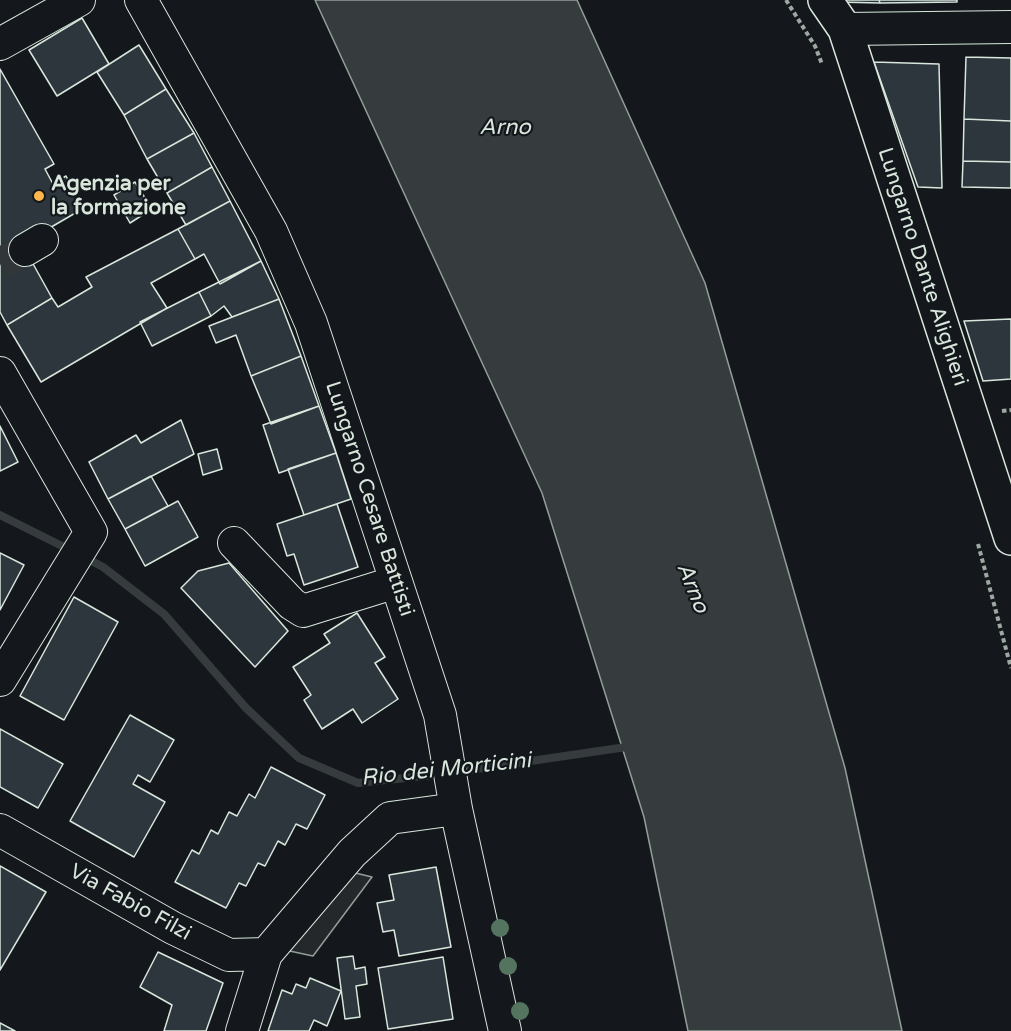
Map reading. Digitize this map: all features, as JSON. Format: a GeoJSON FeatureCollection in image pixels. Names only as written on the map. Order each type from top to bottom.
{"type":"FeatureCollection","features":[{"type":"Feature","properties":{"kind":"main road","name":"Lungarno Dante Alighieri"},"geometry":{"type":"LineString","coordinates":[[825,0],[845,29],[1011,538]]}},
{"type":"Feature","properties":{"kind":"street"},"geometry":{"type":"LineString","coordinates":[[0,44],[79,0]]}},
{"type":"Feature","properties":{"kind":"street","name":"Lungarno Cesare Battisti"},"geometry":{"type":"LineString","coordinates":[[141,0],[271,231],[302,302],[440,715],[455,803],[505,1031]]}},
{"type":"Feature","properties":{"kind":"street"},"geometry":{"type":"LineString","coordinates":[[845,29],[1011,27]]}},
{"type":"Feature","properties":{"kind":"street"},"geometry":{"type":"LineString","coordinates":[[0,374],[91,532],[0,680]]}},
{"type":"Feature","properties":{"kind":"street"},"geometry":{"type":"LineString","coordinates":[[234,543],[292,604],[303,611],[396,582]]}},
{"type":"Feature","properties":{"kind":"street"},"geometry":{"type":"LineString","coordinates":[[242,1031],[266,954],[352,853],[390,818],[455,803]]}},
{"type":"Feature","properties":{"kind":"street","name":"Via Fabio Filzi"},"geometry":{"type":"LineString","coordinates":[[0,830],[173,928],[229,955],[266,954]]}},
{"type":"Feature","properties":{"kind":"shaded area"},"geometry":{"type":"Polygon","coordinates":[[[347,871],[372,877],[313,956],[285,950],[347,871]]]}},
{"type":"Feature","properties":{"kind":"water","name":"Arno"},"geometry":{"type":"Polygon","coordinates":[[[315,0],[577,0],[705,283],[845,768],[902,1031],[688,1031],[644,817],[542,493],[315,0]]]}},
{"type":"Feature","properties":{"kind":"building"},"geometry":{"type":"Polygon","coordinates":[[[835,0],[879,0],[880,3],[837,2],[835,0]]]}},
{"type":"Feature","properties":{"kind":"building"},"geometry":{"type":"Polygon","coordinates":[[[879,0],[957,0],[957,2],[880,3],[879,0]]]}},
{"type":"Feature","properties":{"kind":"building"},"geometry":{"type":"Polygon","coordinates":[[[82,18],[109,64],[57,96],[29,50],[82,18]]]}},
{"type":"Feature","properties":{"kind":"building"},"geometry":{"type":"Polygon","coordinates":[[[139,45],[166,89],[124,115],[97,72],[139,45]]]}},
{"type":"Feature","properties":{"kind":"building"},"geometry":{"type":"Polygon","coordinates":[[[966,57],[1011,58],[1011,121],[964,119],[966,57]]]}},
{"type":"Feature","properties":{"kind":"building"},"geometry":{"type":"Polygon","coordinates":[[[874,62],[939,64],[942,188],[918,187],[874,62]]]}},
{"type":"Feature","properties":{"kind":"building","name":"Agenzia per la formazione"},"geometry":{"type":"Polygon","coordinates":[[[0,69],[54,164],[45,169],[53,184],[66,176],[84,208],[22,244],[52,298],[7,325],[0,312],[0,69]]]}},
{"type":"Feature","properties":{"kind":"building"},"geometry":{"type":"Polygon","coordinates":[[[166,89],[194,133],[147,159],[124,115],[166,89]]]}},
{"type":"Feature","properties":{"kind":"building"},"geometry":{"type":"Polygon","coordinates":[[[964,119],[1011,121],[1011,162],[963,161],[964,119]]]}},
{"type":"Feature","properties":{"kind":"building"},"geometry":{"type":"Polygon","coordinates":[[[194,133],[212,167],[167,193],[147,159],[194,133]]]}},
{"type":"Feature","properties":{"kind":"building"},"geometry":{"type":"Polygon","coordinates":[[[963,161],[1011,162],[1011,188],[962,187],[963,161]]]}},
{"type":"Feature","properties":{"kind":"building"},"geometry":{"type":"Polygon","coordinates":[[[212,167],[230,201],[186,225],[167,193],[212,167]]]}},
{"type":"Feature","properties":{"kind":"building"},"geometry":{"type":"Polygon","coordinates":[[[135,182],[152,209],[130,223],[114,195],[135,182]]]}},
{"type":"Feature","properties":{"kind":"building"},"geometry":{"type":"Polygon","coordinates":[[[230,201],[261,261],[220,284],[204,254],[195,259],[178,229],[230,201]]]}},
{"type":"Feature","properties":{"kind":"building"},"geometry":{"type":"Polygon","coordinates":[[[178,229],[195,259],[151,283],[167,308],[41,382],[7,325],[52,298],[58,307],[92,287],[86,277],[178,229]]]}},
{"type":"Feature","properties":{"kind":"building"},"geometry":{"type":"Polygon","coordinates":[[[261,261],[279,299],[232,317],[224,306],[211,316],[199,292],[261,261]]]}},
{"type":"Feature","properties":{"kind":"building"},"geometry":{"type":"Polygon","coordinates":[[[199,292],[211,316],[152,346],[140,322],[199,292]]]}},
{"type":"Feature","properties":{"kind":"building"},"geometry":{"type":"Polygon","coordinates":[[[279,299],[301,356],[251,376],[236,335],[216,343],[209,326],[279,299]]]}},
{"type":"Feature","properties":{"kind":"building"},"geometry":{"type":"Polygon","coordinates":[[[1011,319],[1011,379],[983,381],[964,321],[1011,319]]]}},
{"type":"Feature","properties":{"kind":"building"},"geometry":{"type":"Polygon","coordinates":[[[301,356],[319,406],[271,424],[251,376],[301,356]]]}},
{"type":"Feature","properties":{"kind":"building"},"geometry":{"type":"Polygon","coordinates":[[[319,406],[336,453],[279,473],[263,425],[319,406]]]}},
{"type":"Feature","properties":{"kind":"building"},"geometry":{"type":"Polygon","coordinates":[[[181,420],[194,454],[108,499],[89,462],[136,435],[141,443],[181,420]]]}},
{"type":"Feature","properties":{"kind":"building"},"geometry":{"type":"Polygon","coordinates":[[[0,426],[18,462],[0,471],[0,426]]]}},
{"type":"Feature","properties":{"kind":"building"},"geometry":{"type":"Polygon","coordinates":[[[217,449],[222,469],[203,475],[198,454],[217,449]]]}},
{"type":"Feature","properties":{"kind":"building"},"geometry":{"type":"Polygon","coordinates":[[[336,453],[351,499],[304,515],[288,469],[336,453]]]}},
{"type":"Feature","properties":{"kind":"building"},"geometry":{"type":"Polygon","coordinates":[[[151,476],[168,506],[125,529],[108,499],[151,476]]]}},
{"type":"Feature","properties":{"kind":"building"},"geometry":{"type":"Polygon","coordinates":[[[178,501],[198,537],[145,566],[125,529],[178,501]]]}},
{"type":"Feature","properties":{"kind":"building"},"geometry":{"type":"Polygon","coordinates":[[[337,504],[358,567],[304,585],[294,554],[287,556],[277,524],[337,504]]]}},
{"type":"Feature","properties":{"kind":"building"},"geometry":{"type":"Polygon","coordinates":[[[0,553],[24,565],[0,610],[0,553]]]}},
{"type":"Feature","properties":{"kind":"building"},"geometry":{"type":"Polygon","coordinates":[[[229,563],[288,631],[255,667],[181,588],[198,571],[229,563]]]}},
{"type":"Feature","properties":{"kind":"building"},"geometry":{"type":"Polygon","coordinates":[[[74,597],[118,622],[64,720],[20,696],[74,597]]]}},
{"type":"Feature","properties":{"kind":"building"},"geometry":{"type":"Polygon","coordinates":[[[357,613],[385,657],[375,663],[398,699],[362,723],[353,709],[322,729],[304,700],[311,695],[293,667],[330,643],[324,634],[357,613]]]}},
{"type":"Feature","properties":{"kind":"building"},"geometry":{"type":"Polygon","coordinates":[[[130,715],[174,740],[150,782],[138,775],[133,784],[165,802],[134,857],[70,821],[130,715]]]}},
{"type":"Feature","properties":{"kind":"building"},"geometry":{"type":"Polygon","coordinates":[[[0,729],[63,764],[38,808],[0,787],[0,729]]]}},
{"type":"Feature","properties":{"kind":"building"},"geometry":{"type":"Polygon","coordinates":[[[271,767],[325,795],[307,829],[296,824],[285,845],[278,841],[265,866],[258,863],[246,886],[239,883],[226,908],[175,882],[192,850],[199,854],[211,830],[218,834],[229,812],[237,816],[249,794],[255,798],[271,767]]]}},
{"type":"Feature","properties":{"kind":"building"},"geometry":{"type":"Polygon","coordinates":[[[0,866],[46,892],[0,970],[0,866]]]}},
{"type":"Feature","properties":{"kind":"building"},"geometry":{"type":"Polygon","coordinates":[[[436,867],[451,947],[399,956],[394,930],[383,932],[377,903],[394,900],[389,875],[436,867]]]}},
{"type":"Feature","properties":{"kind":"building"},"geometry":{"type":"Polygon","coordinates":[[[158,952],[223,983],[206,1031],[164,1031],[172,1005],[140,987],[158,952]]]}},
{"type":"Feature","properties":{"kind":"building"},"geometry":{"type":"Polygon","coordinates":[[[353,956],[355,969],[365,967],[367,984],[356,986],[360,1017],[345,1019],[337,958],[353,956]]]}},
{"type":"Feature","properties":{"kind":"building"},"geometry":{"type":"Polygon","coordinates":[[[443,957],[453,1019],[388,1029],[378,968],[443,957]]]}},
{"type":"Feature","properties":{"kind":"building"},"geometry":{"type":"Polygon","coordinates":[[[310,978],[341,991],[327,1026],[314,1020],[309,1031],[268,1031],[282,990],[292,994],[296,984],[306,988],[310,978]]]}},
{"type":"Feature","properties":{"kind":"building"},"geometry":{"type":"Polygon","coordinates":[[[0,1023],[15,1031],[0,1031],[0,1023]]]}},
{"type":"Feature","properties":{"kind":"waterway","name":"Rio dei Morticini"},"geometry":{"type":"LineString","coordinates":[[0,515],[72,551]]}},
{"type":"Feature","properties":{"kind":"waterway","name":"Rio dei Morticini"},"geometry":{"type":"LineString","coordinates":[[84,557],[103,567],[164,614],[246,708],[299,758],[358,783],[443,774]]}},
{"type":"Feature","properties":{"kind":"waterway","name":"Rio dei Morticini"},"geometry":{"type":"LineString","coordinates":[[456,772],[633,746]]}},
{"type":"Feature","properties":{"kind":"tunnel"},"geometry":{"type":"LineString","coordinates":[[0,264],[25,250]]}},
{"type":"Feature","properties":{"kind":"place","name":"Agenzia per la formazione"},"geometry":{"type":"Point","coordinates":[39,196]}}]}
